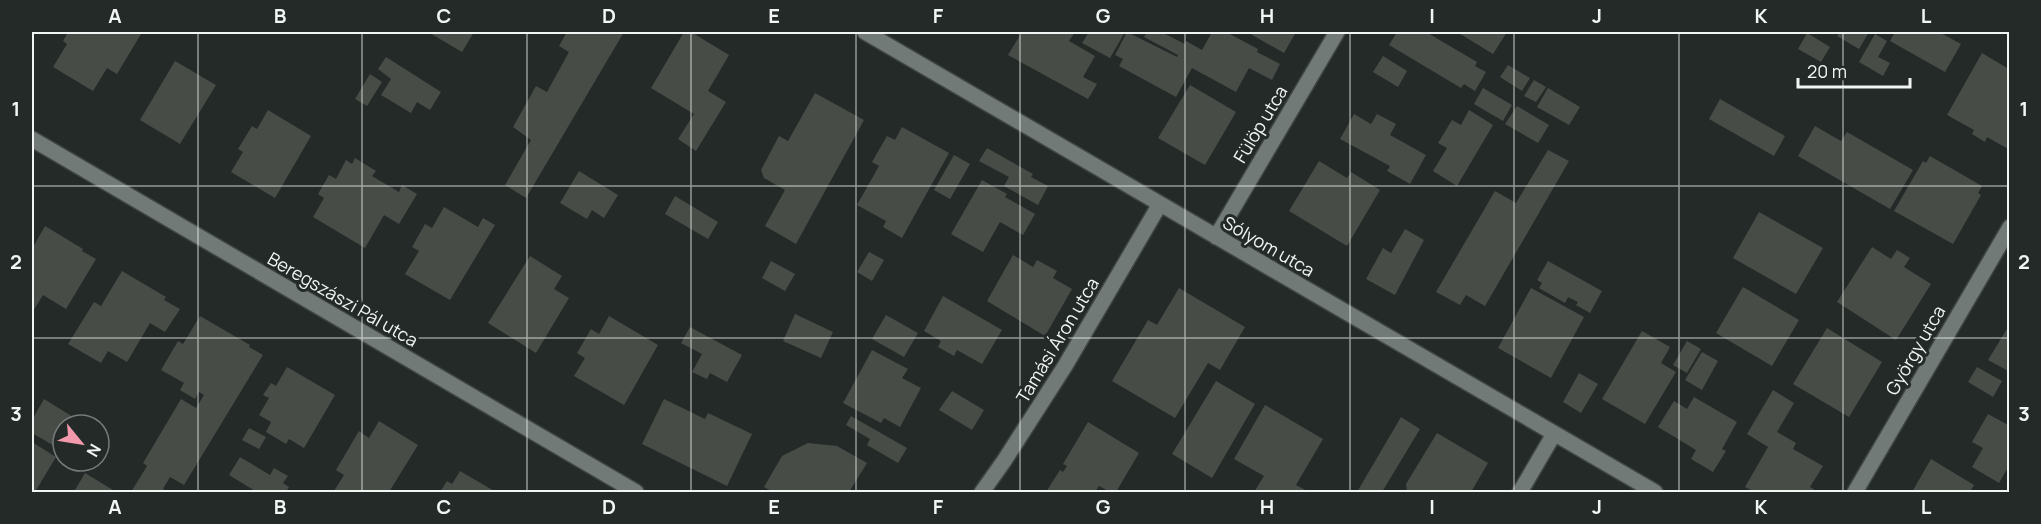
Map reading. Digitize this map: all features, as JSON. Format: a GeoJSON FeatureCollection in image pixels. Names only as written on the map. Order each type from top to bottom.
{"type":"FeatureCollection","features":[{"type":"Feature","properties":{"kind":"street","name":"Sólyom utca"},"geometry":{"type":"LineString","coordinates":[[865,32],[1655,492]]}},
{"type":"Feature","properties":{"kind":"street","name":"Fülöp utca"},"geometry":{"type":"LineString","coordinates":[[1216,237],[1337,32]]}},
{"type":"Feature","properties":{"kind":"street","name":"Beregszászi Pál utca"},"geometry":{"type":"LineString","coordinates":[[32,139],[636,492]]}},
{"type":"Feature","properties":{"kind":"street","name":"Tamási Áron utca"},"geometry":{"type":"LineString","coordinates":[[982,492],[1065,366],[1160,204]]}},
{"type":"Feature","properties":{"kind":"street","name":"György utca"},"geometry":{"type":"LineString","coordinates":[[1856,492],[2010,227]]}},
{"type":"Feature","properties":{"kind":"street"},"geometry":{"type":"LineString","coordinates":[[1520,492],[1554,434]]}},
{"type":"Feature","properties":{"kind":"building"},"geometry":{"type":"Polygon","coordinates":[[[68,32],[137,32],[141,34],[117,74],[107,68],[93,91],[53,67],[67,44],[63,41],[68,32]]]}},
{"type":"Feature","properties":{"kind":"building"},"geometry":{"type":"Polygon","coordinates":[[[428,32],[474,32],[462,52],[428,32]]]}},
{"type":"Feature","properties":{"kind":"building"},"geometry":{"type":"Polygon","coordinates":[[[567,32],[624,32],[526,198],[505,185],[531,140],[513,127],[536,86],[547,92],[569,52],[559,46],[567,32]]]}},
{"type":"Feature","properties":{"kind":"building"},"geometry":{"type":"Polygon","coordinates":[[[684,32],[691,32],[729,55],[708,91],[726,102],[696,151],[678,139],[694,114],[651,88],[684,32]]]}},
{"type":"Feature","properties":{"kind":"building"},"geometry":{"type":"Polygon","coordinates":[[[1022,32],[1075,32],[1069,41],[1095,56],[1083,77],[1097,84],[1088,99],[1008,55],[1022,32]]]}},
{"type":"Feature","properties":{"kind":"building"},"geometry":{"type":"Polygon","coordinates":[[[1089,32],[1125,32],[1110,58],[1082,43],[1089,32]]]}},
{"type":"Feature","properties":{"kind":"building"},"geometry":{"type":"Polygon","coordinates":[[[1127,32],[1177,57],[1178,55],[1144,37],[1147,32],[1161,32],[1185,44],[1186,41],[1202,50],[1212,32],[1226,32],[1280,64],[1272,80],[1249,68],[1236,92],[1192,68],[1176,97],[1119,66],[1123,59],[1115,55],[1127,32]]]}},
{"type":"Feature","properties":{"kind":"building"},"geometry":{"type":"Polygon","coordinates":[[[1247,32],[1296,32],[1284,53],[1247,32]]]}},
{"type":"Feature","properties":{"kind":"building"},"geometry":{"type":"Polygon","coordinates":[[[1397,32],[1426,32],[1477,62],[1475,66],[1486,72],[1475,91],[1464,84],[1461,88],[1389,45],[1397,32]]]}},
{"type":"Feature","properties":{"kind":"building"},"geometry":{"type":"Polygon","coordinates":[[[1457,32],[1507,32],[1493,54],[1457,32]]]}},
{"type":"Feature","properties":{"kind":"building"},"geometry":{"type":"Polygon","coordinates":[[[1840,32],[1869,32],[1859,49],[1837,36],[1840,32]]]}},
{"type":"Feature","properties":{"kind":"building"},"geometry":{"type":"Polygon","coordinates":[[[1895,32],[1939,32],[1961,44],[1945,72],[1890,41],[1895,32]]]}},
{"type":"Feature","properties":{"kind":"building"},"geometry":{"type":"Polygon","coordinates":[[[1807,33],[1830,47],[1821,62],[1798,49],[1807,33]]]}},
{"type":"Feature","properties":{"kind":"building"},"geometry":{"type":"Polygon","coordinates":[[[1875,34],[1887,41],[1878,57],[1890,63],[1883,76],[1859,62],[1875,34]]]}},
{"type":"Feature","properties":{"kind":"building"},"geometry":{"type":"Polygon","coordinates":[[[1982,53],[2007,68],[2010,64],[2010,150],[1987,137],[1985,142],[1972,134],[1974,130],[1947,115],[1982,53]]]}},
{"type":"Feature","properties":{"kind":"building"},"geometry":{"type":"Polygon","coordinates":[[[1383,56],[1407,71],[1398,87],[1373,72],[1383,56]]]}},
{"type":"Feature","properties":{"kind":"building"},"geometry":{"type":"Polygon","coordinates":[[[386,57],[441,92],[430,110],[417,102],[411,113],[381,95],[391,79],[378,69],[386,57]]]}},
{"type":"Feature","properties":{"kind":"building"},"geometry":{"type":"Polygon","coordinates":[[[175,61],[216,85],[180,144],[140,120],[175,61]]]}},
{"type":"Feature","properties":{"kind":"building"},"geometry":{"type":"Polygon","coordinates":[[[1508,65],[1530,78],[1522,91],[1500,77],[1508,65]]]}},
{"type":"Feature","properties":{"kind":"building"},"geometry":{"type":"Polygon","coordinates":[[[370,74],[382,82],[367,106],[355,99],[370,74]]]}},
{"type":"Feature","properties":{"kind":"building"},"geometry":{"type":"Polygon","coordinates":[[[1534,80],[1546,87],[1536,102],[1524,96],[1534,80]]]}},
{"type":"Feature","properties":{"kind":"building"},"geometry":{"type":"Polygon","coordinates":[[[1190,85],[1236,112],[1205,165],[1158,138],[1190,85]]]}},
{"type":"Feature","properties":{"kind":"building"},"geometry":{"type":"Polygon","coordinates":[[[1483,88],[1512,105],[1503,121],[1474,104],[1483,88]]]}},
{"type":"Feature","properties":{"kind":"building"},"geometry":{"type":"Polygon","coordinates":[[[1548,88],[1580,107],[1569,125],[1537,107],[1548,88]]]}},
{"type":"Feature","properties":{"kind":"building"},"geometry":{"type":"Polygon","coordinates":[[[815,93],[864,120],[796,244],[765,226],[785,190],[764,178],[761,170],[779,136],[788,141],[815,93]]]}},
{"type":"Feature","properties":{"kind":"building"},"geometry":{"type":"Polygon","coordinates":[[[1720,99],[1785,136],[1774,156],[1709,119],[1720,99]]]}},
{"type":"Feature","properties":{"kind":"building"},"geometry":{"type":"Polygon","coordinates":[[[1517,106],[1549,125],[1538,143],[1505,124],[1517,106]]]}},
{"type":"Feature","properties":{"kind":"building"},"geometry":{"type":"Polygon","coordinates":[[[268,110],[311,136],[275,198],[231,172],[243,152],[238,149],[252,126],[257,129],[268,110]]]}},
{"type":"Feature","properties":{"kind":"building"},"geometry":{"type":"Polygon","coordinates":[[[1469,110],[1493,125],[1457,186],[1433,171],[1447,148],[1438,143],[1452,120],[1461,125],[1469,110]]]}},
{"type":"Feature","properties":{"kind":"building"},"geometry":{"type":"Polygon","coordinates":[[[1354,114],[1371,124],[1377,114],[1396,124],[1390,135],[1426,155],[1410,184],[1387,171],[1390,166],[1340,139],[1354,114]]]}},
{"type":"Feature","properties":{"kind":"building"},"geometry":{"type":"Polygon","coordinates":[[[1815,126],[1841,141],[1847,132],[1913,170],[1890,209],[1798,156],[1815,126]]]}},
{"type":"Feature","properties":{"kind":"building"},"geometry":{"type":"Polygon","coordinates":[[[902,127],[949,153],[902,238],[883,227],[886,221],[857,205],[879,166],[872,162],[887,136],[895,140],[902,127]]]}},
{"type":"Feature","properties":{"kind":"building"},"geometry":{"type":"Polygon","coordinates":[[[987,148],[1033,174],[1031,177],[1048,186],[1038,205],[1004,186],[1009,177],[979,161],[987,148]]]}},
{"type":"Feature","properties":{"kind":"building"},"geometry":{"type":"Polygon","coordinates":[[[1548,150],[1569,161],[1485,306],[1466,295],[1460,305],[1436,292],[1495,191],[1516,203],[1548,150]]]}},
{"type":"Feature","properties":{"kind":"building"},"geometry":{"type":"Polygon","coordinates":[[[954,155],[970,164],[950,199],[934,190],[954,155]]]}},
{"type":"Feature","properties":{"kind":"building"},"geometry":{"type":"Polygon","coordinates":[[[1930,156],[1982,186],[1978,193],[1981,195],[1953,244],[1894,211],[1923,161],[1926,163],[1930,156]]]}},
{"type":"Feature","properties":{"kind":"building"},"geometry":{"type":"Polygon","coordinates":[[[355,158],[376,171],[372,176],[399,192],[402,185],[417,194],[399,224],[384,215],[365,248],[313,217],[324,198],[318,194],[329,175],[336,179],[346,160],[352,164],[355,158]]]}},
{"type":"Feature","properties":{"kind":"building"},"geometry":{"type":"Polygon","coordinates":[[[1319,161],[1347,178],[1351,172],[1380,190],[1347,246],[1289,211],[1319,161]]]}},
{"type":"Feature","properties":{"kind":"building"},"geometry":{"type":"Polygon","coordinates":[[[579,171],[618,195],[604,218],[592,210],[587,219],[560,203],[579,171]]]}},
{"type":"Feature","properties":{"kind":"building"},"geometry":{"type":"Polygon","coordinates":[[[982,180],[1007,194],[1005,197],[1035,214],[1023,235],[1000,222],[983,252],[951,234],[982,180]]]}},
{"type":"Feature","properties":{"kind":"building"},"geometry":{"type":"Polygon","coordinates":[[[675,196],[718,222],[708,239],[665,214],[675,196]]]}},
{"type":"Feature","properties":{"kind":"building"},"geometry":{"type":"Polygon","coordinates":[[[444,207],[478,227],[483,218],[495,225],[450,300],[405,274],[419,251],[412,247],[425,224],[432,228],[444,207]]]}},
{"type":"Feature","properties":{"kind":"building"},"geometry":{"type":"Polygon","coordinates":[[[1759,212],[1823,248],[1796,294],[1733,258],[1759,212]]]}},
{"type":"Feature","properties":{"kind":"building"},"geometry":{"type":"Polygon","coordinates":[[[45,226],[96,259],[66,309],[43,295],[32,313],[32,249],[45,226]]]}},
{"type":"Feature","properties":{"kind":"building"},"geometry":{"type":"Polygon","coordinates":[[[1405,229],[1424,240],[1395,295],[1366,279],[1383,248],[1391,253],[1405,229]]]}},
{"type":"Feature","properties":{"kind":"building"},"geometry":{"type":"Polygon","coordinates":[[[1872,247],[1891,259],[1897,250],[1910,258],[1904,267],[1931,284],[1896,340],[1837,302],[1872,247]]]}},
{"type":"Feature","properties":{"kind":"building"},"geometry":{"type":"Polygon","coordinates":[[[869,252],[884,260],[872,281],[857,272],[869,252]]]}},
{"type":"Feature","properties":{"kind":"building"},"geometry":{"type":"Polygon","coordinates":[[[1013,255],[1033,267],[1037,260],[1057,271],[1053,278],[1072,289],[1045,336],[987,301],[1013,255]]]}},
{"type":"Feature","properties":{"kind":"building"},"geometry":{"type":"Polygon","coordinates":[[[530,256],[562,276],[554,289],[569,298],[536,353],[488,323],[530,256]]]}},
{"type":"Feature","properties":{"kind":"building"},"geometry":{"type":"Polygon","coordinates":[[[771,261],[795,274],[785,291],[762,278],[771,261]]]}},
{"type":"Feature","properties":{"kind":"building"},"geometry":{"type":"Polygon","coordinates":[[[1548,261],[1602,291],[1590,313],[1576,305],[1578,302],[1568,297],[1565,303],[1539,288],[1542,283],[1537,280],[1548,261]]]}},
{"type":"Feature","properties":{"kind":"building"},"geometry":{"type":"Polygon","coordinates":[[[122,271],[166,297],[164,300],[180,309],[165,332],[150,323],[127,362],[108,351],[101,363],[68,344],[94,302],[101,306],[122,271]]]}},
{"type":"Feature","properties":{"kind":"building"},"geometry":{"type":"Polygon","coordinates":[[[1743,287],[1799,320],[1772,366],[1716,333],[1743,287]]]}},
{"type":"Feature","properties":{"kind":"building"},"geometry":{"type":"Polygon","coordinates":[[[1179,288],[1245,327],[1220,370],[1208,363],[1175,418],[1112,381],[1148,320],[1157,325],[1179,288]]]}},
{"type":"Feature","properties":{"kind":"building"},"geometry":{"type":"Polygon","coordinates":[[[1531,288],[1584,317],[1551,378],[1498,348],[1531,288]]]}},
{"type":"Feature","properties":{"kind":"building"},"geometry":{"type":"Polygon","coordinates":[[[943,296],[1002,330],[982,364],[957,350],[954,356],[938,347],[941,341],[924,331],[943,296]]]}},
{"type":"Feature","properties":{"kind":"building"},"geometry":{"type":"Polygon","coordinates":[[[795,314],[833,332],[821,358],[783,341],[795,314]]]}},
{"type":"Feature","properties":{"kind":"building"},"geometry":{"type":"Polygon","coordinates":[[[886,315],[918,333],[904,357],[872,339],[886,315]]]}},
{"type":"Feature","properties":{"kind":"building"},"geometry":{"type":"Polygon","coordinates":[[[200,316],[263,355],[184,485],[170,477],[163,489],[169,492],[131,492],[147,466],[143,463],[181,399],[196,408],[204,395],[199,392],[195,399],[180,390],[184,383],[161,370],[178,341],[183,344],[200,316]]]}},
{"type":"Feature","properties":{"kind":"building"},"geometry":{"type":"Polygon","coordinates":[[[609,316],[658,345],[624,405],[574,376],[585,358],[577,353],[591,329],[599,334],[609,316]]]}},
{"type":"Feature","properties":{"kind":"building"},"geometry":{"type":"Polygon","coordinates":[[[2010,324],[2010,372],[1988,360],[2010,324]]]}},
{"type":"Feature","properties":{"kind":"building"},"geometry":{"type":"Polygon","coordinates":[[[690,327],[742,355],[727,382],[710,373],[707,379],[692,372],[702,354],[681,343],[690,327]]]}},
{"type":"Feature","properties":{"kind":"building"},"geometry":{"type":"Polygon","coordinates":[[[1827,328],[1882,362],[1849,417],[1793,384],[1827,328]]]}},
{"type":"Feature","properties":{"kind":"building"},"geometry":{"type":"Polygon","coordinates":[[[1642,331],[1670,347],[1661,363],[1676,372],[1645,424],[1602,399],[1642,331]]]}},
{"type":"Feature","properties":{"kind":"building"},"geometry":{"type":"Polygon","coordinates":[[[1687,341],[1701,349],[1687,373],[1673,365],[1687,341]]]}},
{"type":"Feature","properties":{"kind":"building"},"geometry":{"type":"Polygon","coordinates":[[[872,350],[908,369],[902,378],[921,388],[900,427],[884,418],[881,423],[843,403],[872,350]]]}},
{"type":"Feature","properties":{"kind":"building"},"geometry":{"type":"Polygon","coordinates":[[[1702,352],[1718,361],[1702,390],[1685,380],[1702,352]]]}},
{"type":"Feature","properties":{"kind":"building"},"geometry":{"type":"Polygon","coordinates":[[[287,367],[335,395],[304,448],[289,439],[286,444],[266,432],[271,422],[259,415],[269,398],[263,395],[271,383],[276,386],[287,367]]]}},
{"type":"Feature","properties":{"kind":"building"},"geometry":{"type":"Polygon","coordinates":[[[1977,367],[2002,381],[1993,397],[1968,382],[1977,367]]]}},
{"type":"Feature","properties":{"kind":"building"},"geometry":{"type":"Polygon","coordinates":[[[1579,373],[1598,384],[1581,413],[1563,402],[1579,373]]]}},
{"type":"Feature","properties":{"kind":"building"},"geometry":{"type":"Polygon","coordinates":[[[1216,381],[1255,404],[1212,478],[1172,454],[1216,381]]]}},
{"type":"Feature","properties":{"kind":"building"},"geometry":{"type":"Polygon","coordinates":[[[1773,390],[1794,403],[1777,432],[1796,443],[1793,449],[1823,466],[1810,487],[1818,492],[1755,492],[1745,487],[1768,447],[1747,434],[1773,390]]]}},
{"type":"Feature","properties":{"kind":"building"},"geometry":{"type":"Polygon","coordinates":[[[952,391],[984,410],[972,430],[939,410],[952,391]]]}},
{"type":"Feature","properties":{"kind":"building"},"geometry":{"type":"Polygon","coordinates":[[[1694,397],[1737,422],[1722,449],[1726,451],[1713,472],[1691,459],[1696,450],[1658,427],[1674,401],[1687,409],[1694,397]]]}},
{"type":"Feature","properties":{"kind":"building"},"geometry":{"type":"Polygon","coordinates":[[[44,399],[67,413],[51,413],[51,444],[32,433],[32,420],[44,399]]]}},
{"type":"Feature","properties":{"kind":"building"},"geometry":{"type":"Polygon","coordinates":[[[664,399],[705,419],[708,413],[752,434],[727,486],[642,444],[664,399]]]}},
{"type":"Feature","properties":{"kind":"building"},"geometry":{"type":"Polygon","coordinates":[[[1265,405],[1323,439],[1296,485],[1309,492],[1254,492],[1264,476],[1234,459],[1265,405]]]}},
{"type":"Feature","properties":{"kind":"building"},"geometry":{"type":"Polygon","coordinates":[[[1988,414],[2010,426],[2010,464],[1999,483],[1972,467],[1983,448],[1972,442],[1988,414]]]}},
{"type":"Feature","properties":{"kind":"building"},"geometry":{"type":"Polygon","coordinates":[[[851,416],[907,448],[898,463],[867,445],[870,439],[846,425],[851,416]]]}},
{"type":"Feature","properties":{"kind":"building"},"geometry":{"type":"Polygon","coordinates":[[[1401,417],[1420,429],[1382,492],[1357,492],[1401,417]]]}},
{"type":"Feature","properties":{"kind":"building"},"geometry":{"type":"Polygon","coordinates":[[[379,421],[418,445],[389,492],[334,491],[344,475],[336,470],[359,431],[369,438],[379,421]]]}},
{"type":"Feature","properties":{"kind":"building"},"geometry":{"type":"Polygon","coordinates":[[[1088,422],[1139,453],[1116,492],[1110,492],[1099,486],[1095,492],[1046,492],[1060,470],[1063,472],[1067,466],[1063,464],[1088,422]]]}},
{"type":"Feature","properties":{"kind":"building"},"geometry":{"type":"Polygon","coordinates":[[[249,428],[266,437],[259,449],[242,440],[249,428]]]}},
{"type":"Feature","properties":{"kind":"building"},"geometry":{"type":"Polygon","coordinates":[[[1437,433],[1488,463],[1471,492],[1407,492],[1406,484],[1437,433]]]}},
{"type":"Feature","properties":{"kind":"building"},"geometry":{"type":"Polygon","coordinates":[[[32,442],[51,454],[51,465],[35,492],[32,492],[32,442]]]}},
{"type":"Feature","properties":{"kind":"building"},"geometry":{"type":"Polygon","coordinates":[[[808,443],[837,446],[867,463],[849,492],[773,492],[764,487],[782,456],[808,443]]]}},
{"type":"Feature","properties":{"kind":"building"},"geometry":{"type":"Polygon","coordinates":[[[240,457],[270,475],[274,468],[288,476],[283,483],[289,487],[286,492],[257,492],[229,475],[240,457]]]}},
{"type":"Feature","properties":{"kind":"building"},"geometry":{"type":"Polygon","coordinates":[[[1931,459],[1974,485],[1970,492],[1912,492],[1931,459]]]}},
{"type":"Feature","properties":{"kind":"building"},"geometry":{"type":"Polygon","coordinates":[[[460,471],[496,492],[440,492],[447,481],[452,484],[460,471]]]}},
{"type":"Feature","properties":{"kind":"building"},"geometry":{"type":"Polygon","coordinates":[[[85,473],[113,490],[112,492],[78,492],[75,490],[85,473]]]}}]}
